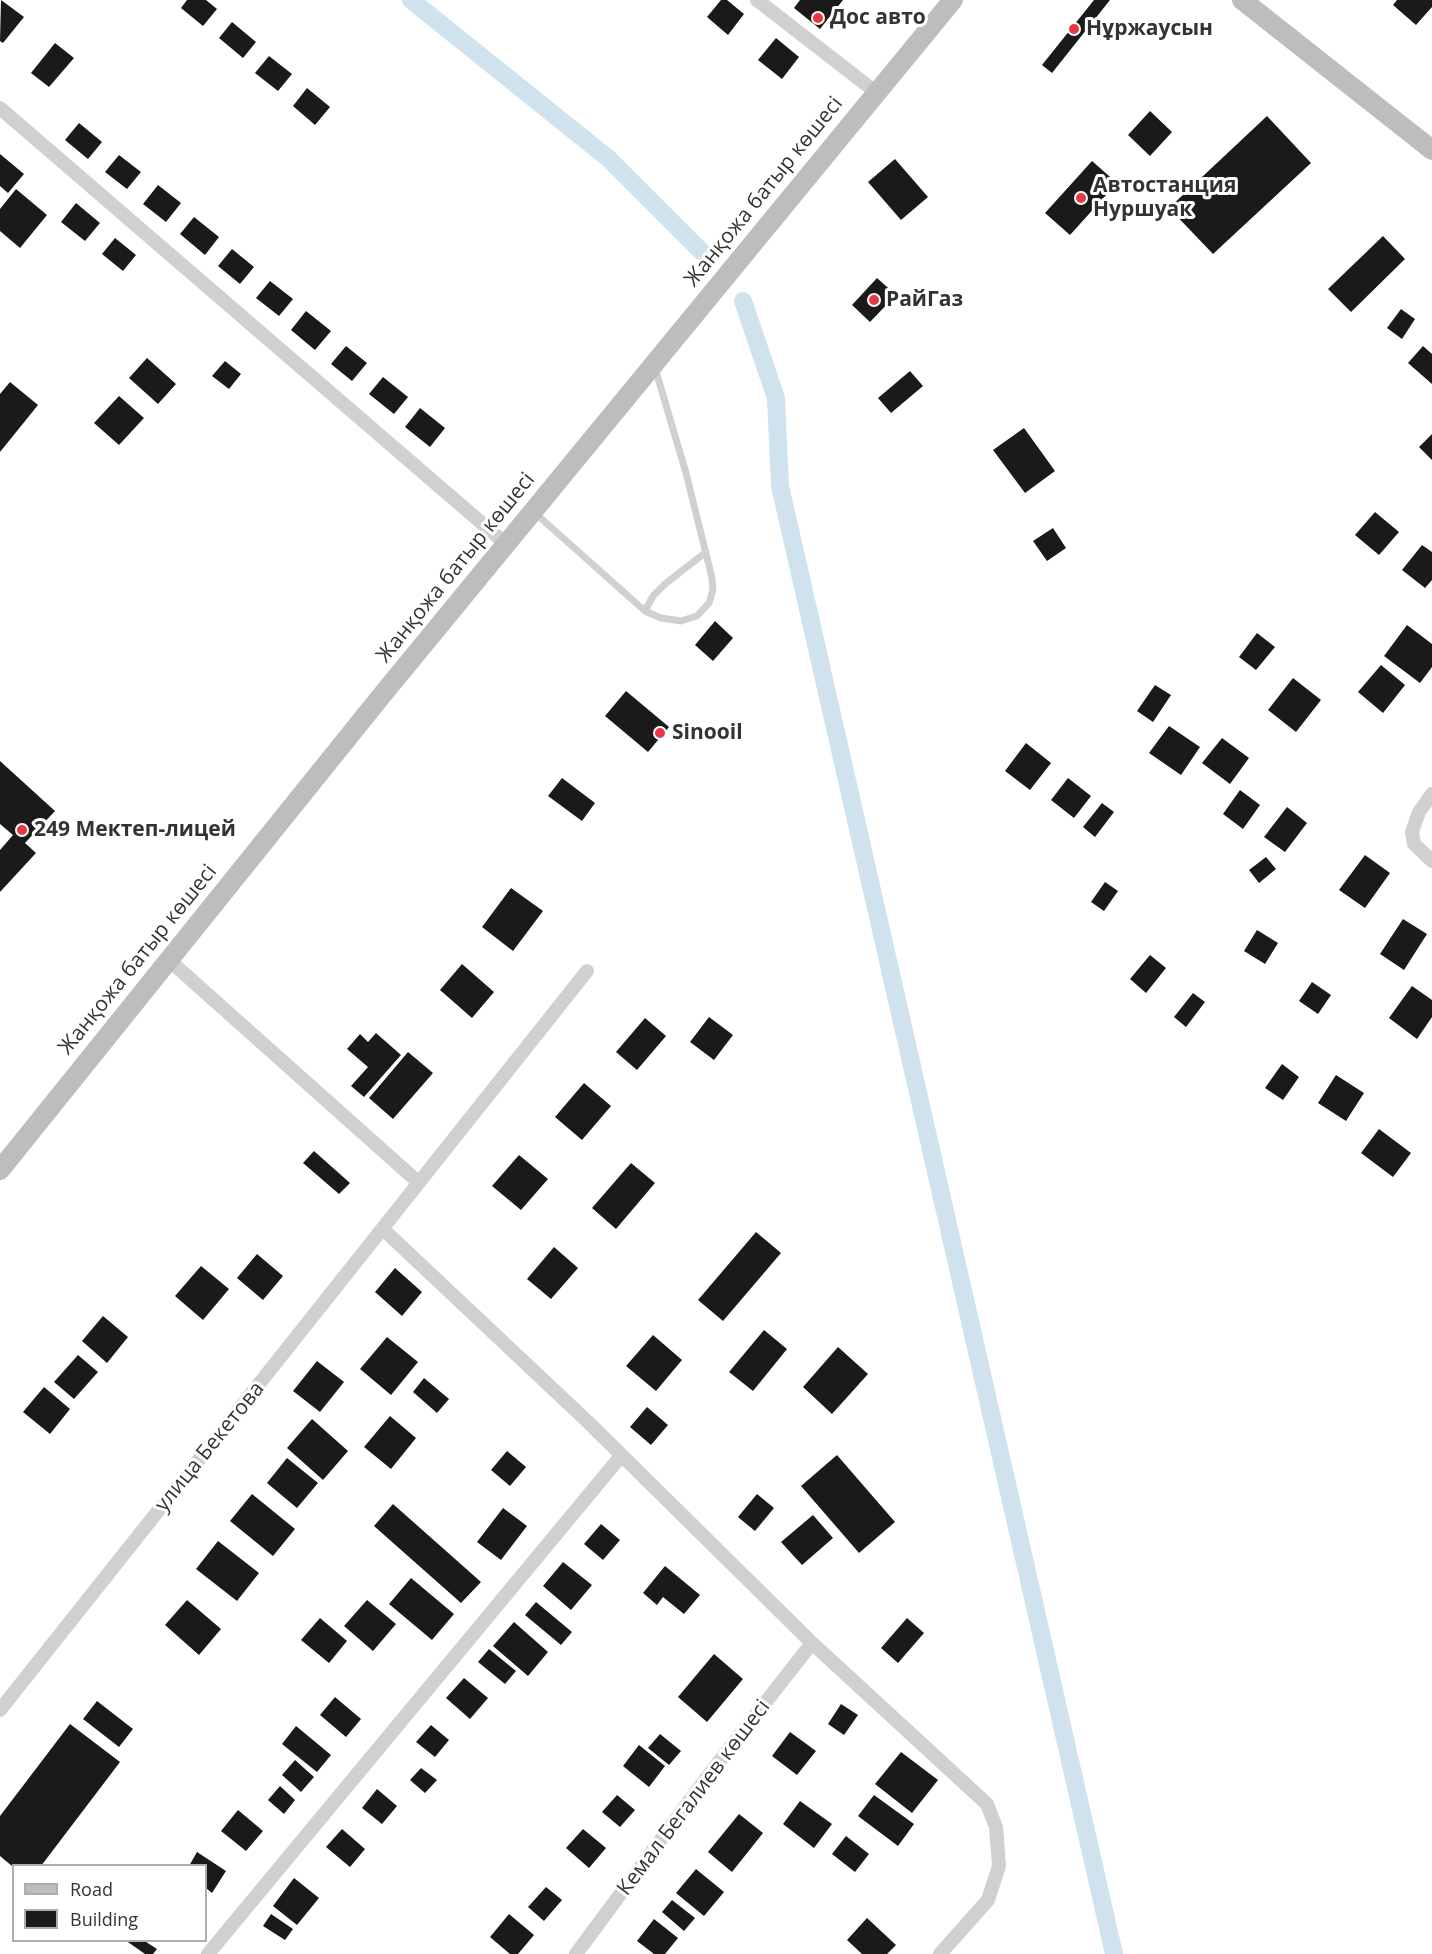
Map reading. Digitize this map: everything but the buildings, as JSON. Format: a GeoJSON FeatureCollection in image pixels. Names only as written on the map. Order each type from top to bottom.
{"type":"FeatureCollection","features":[{"type":"Feature","properties":{"kind":"street"},"geometry":{"type":"LineString","coordinates":[[757,0],[877,93]]}},
{"type":"Feature","properties":{"kind":"street","name":"Жанқожа батыр көшесі"},"geometry":{"type":"LineString","coordinates":[[0,1170],[506,544],[953,0]]}},
{"type":"Feature","properties":{"kind":"street"},"geometry":{"type":"LineString","coordinates":[[1242,0],[1432,150]]}},
{"type":"Feature","properties":{"kind":"street"},"geometry":{"type":"LineString","coordinates":[[0,108],[506,544]]}},
{"type":"Feature","properties":{"kind":"street"},"geometry":{"type":"LineString","coordinates":[[1432,794],[1419,812],[1412,832],[1414,844],[1432,861]]}},
{"type":"Feature","properties":{"kind":"street"},"geometry":{"type":"LineString","coordinates":[[169,960],[418,1182]]}},
{"type":"Feature","properties":{"kind":"street","name":"улица Бекетова"},"geometry":{"type":"LineString","coordinates":[[0,1710],[384,1230],[418,1182],[587,971]]}},
{"type":"Feature","properties":{"kind":"street"},"geometry":{"type":"LineString","coordinates":[[384,1230],[812,1642],[987,1804],[996,1827],[999,1866],[988,1900],[940,1954]]}},
{"type":"Feature","properties":{"kind":"street"},"geometry":{"type":"LineString","coordinates":[[208,1954],[621,1456]]}},
{"type":"Feature","properties":{"kind":"street","name":"Кемал Бегалиев көшесі"},"geometry":{"type":"LineString","coordinates":[[576,1954],[711,1772],[812,1642]]}},
{"type":"Feature","properties":{"kind":"lane"},"geometry":{"type":"LineString","coordinates":[[533,512],[645,611],[661,618],[681,621],[697,616],[709,603],[713,590],[706,552],[654,364]]}},
{"type":"Feature","properties":{"kind":"lane"},"geometry":{"type":"LineString","coordinates":[[645,611],[653,596],[665,584],[706,552]]}},
{"type":"Feature","properties":{"kind":"waterway"},"geometry":{"type":"LineString","coordinates":[[411,0],[609,159],[709,259]]}},
{"type":"Feature","properties":{"kind":"waterway"},"geometry":{"type":"LineString","coordinates":[[743,301],[776,398],[780,486],[1114,1954]]}},
{"type":"Feature","properties":{"kind":"place","name":"Дос авто"},"geometry":{"type":"Point","coordinates":[818,18]}},
{"type":"Feature","properties":{"kind":"place","name":"Нұржаусын"},"geometry":{"type":"Point","coordinates":[1074,29]}},
{"type":"Feature","properties":{"kind":"place","name":"Автостанция Нуршуак"},"geometry":{"type":"Point","coordinates":[1081,198]}},
{"type":"Feature","properties":{"kind":"place","name":"РайГаз"},"geometry":{"type":"Point","coordinates":[874,300]}},
{"type":"Feature","properties":{"kind":"place","name":"Sinooil"},"geometry":{"type":"Point","coordinates":[660,733]}},
{"type":"Feature","properties":{"kind":"place","name":"249 Мектеп-лицей"},"geometry":{"type":"Point","coordinates":[22,830]}}]}
